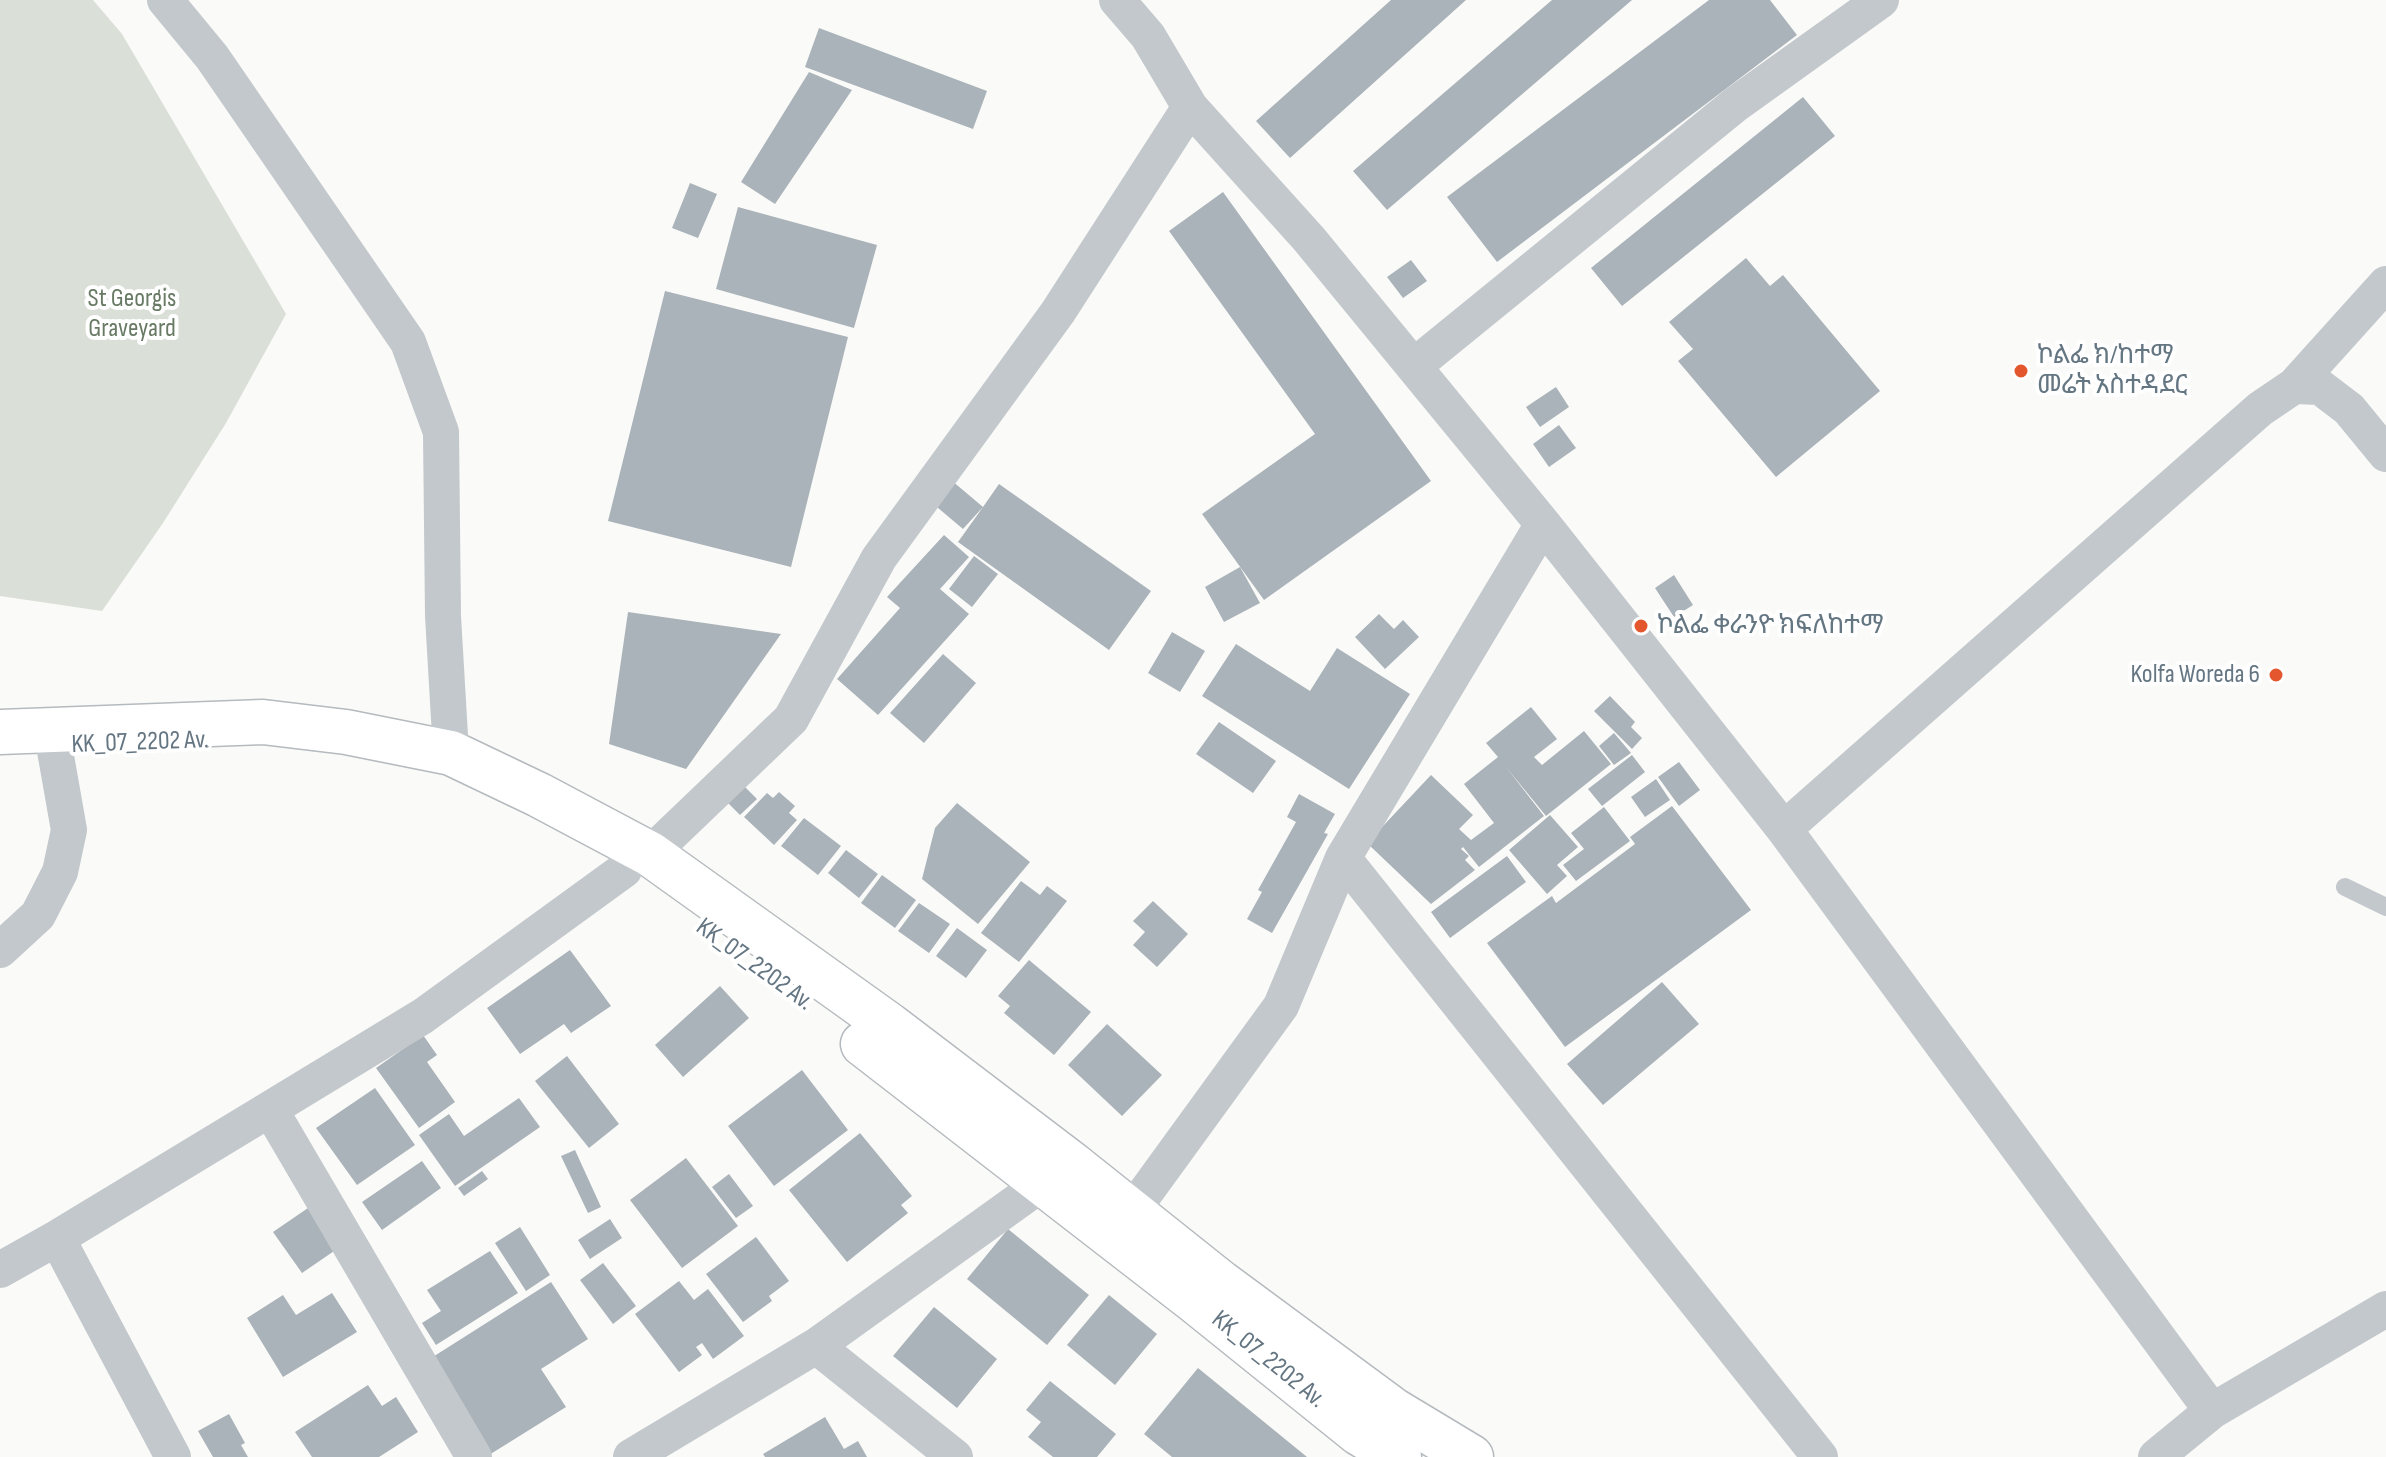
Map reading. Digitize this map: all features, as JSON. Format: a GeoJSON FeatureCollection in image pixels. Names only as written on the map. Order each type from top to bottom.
{"type":"FeatureCollection","features":[{"type":"Feature","properties":{"kind":"main road"},"geometry":{"type":"LineString","coordinates":[[0,732],[263,722],[346,732],[451,753],[539,795],[889,1025],[1221,1283],[1393,1410],[1471,1457]]}},
{"type":"Feature","properties":{"kind":"main road","name":"KK_07_2202 Av."},"geometry":{"type":"LineString","coordinates":[[0,748],[239,740],[354,751],[493,800],[637,862],[1359,1433],[1399,1457]]}},
{"type":"Feature","properties":{"kind":"street"},"geometry":{"type":"LineString","coordinates":[[165,0],[212,57],[408,342],[441,432],[443,616],[451,753]]}},
{"type":"Feature","properties":{"kind":"street"},"geometry":{"type":"LineString","coordinates":[[1117,0],[1148,36],[1190,107],[1309,239],[1414,366],[1784,829],[2212,1411]]}},
{"type":"Feature","properties":{"kind":"street"},"geometry":{"type":"LineString","coordinates":[[1414,366],[1736,104],[1881,0]]}},
{"type":"Feature","properties":{"kind":"street"},"geometry":{"type":"LineString","coordinates":[[0,1270],[423,1016],[637,862],[791,719],[879,558],[1058,312],[1190,107]]}},
{"type":"Feature","properties":{"kind":"street"},"geometry":{"type":"LineString","coordinates":[[1784,829],[2248,419],[2294,386],[2386,284]]}},
{"type":"Feature","properties":{"kind":"street"},"geometry":{"type":"LineString","coordinates":[[2294,386],[2320,387],[2349,409],[2386,454]]}},
{"type":"Feature","properties":{"kind":"street"},"geometry":{"type":"LineString","coordinates":[[1132,1211],[1281,1006],[1343,858],[1543,524]]}},
{"type":"Feature","properties":{"kind":"street"},"geometry":{"type":"LineString","coordinates":[[0,950],[38,915],[60,872],[69,830],[54,745]]}},
{"type":"Feature","properties":{"kind":"street"},"geometry":{"type":"LineString","coordinates":[[1343,858],[1820,1457]]}},
{"type":"Feature","properties":{"kind":"street"},"geometry":{"type":"LineString","coordinates":[[270,1109],[474,1457]]}},
{"type":"Feature","properties":{"kind":"street"},"geometry":{"type":"LineString","coordinates":[[631,1457],[816,1346],[1043,1183]]}},
{"type":"Feature","properties":{"kind":"street"},"geometry":{"type":"LineString","coordinates":[[57,1238],[173,1457]]}},
{"type":"Feature","properties":{"kind":"street"},"geometry":{"type":"LineString","coordinates":[[2156,1457],[2212,1411],[2386,1309]]}},
{"type":"Feature","properties":{"kind":"street"},"geometry":{"type":"LineString","coordinates":[[816,1346],[955,1457]]}},
{"type":"Feature","properties":{"kind":"lane"},"geometry":{"type":"LineString","coordinates":[[2345,887],[2386,907]]}},
{"type":"Feature","properties":{"kind":"green space","name":"St Georgis Graveyard"},"geometry":{"type":"Polygon","coordinates":[[[0,0],[93,0],[122,34],[286,314],[226,423],[163,523],[102,611],[0,596],[0,0]]]}},
{"type":"Feature","properties":{"kind":"building"},"geometry":{"type":"Polygon","coordinates":[[[1391,0],[1466,0],[1290,158],[1256,121],[1391,0]]]}},
{"type":"Feature","properties":{"kind":"building"},"geometry":{"type":"Polygon","coordinates":[[[1552,0],[1632,0],[1387,210],[1353,171],[1552,0]]]}},
{"type":"Feature","properties":{"kind":"building"},"geometry":{"type":"Polygon","coordinates":[[[1709,0],[1770,0],[1797,35],[1497,262],[1447,197],[1709,0]]]}},
{"type":"Feature","properties":{"kind":"building"},"geometry":{"type":"Polygon","coordinates":[[[819,28],[987,91],[973,129],[805,67],[819,28]]]}},
{"type":"Feature","properties":{"kind":"building"},"geometry":{"type":"Polygon","coordinates":[[[809,72],[852,90],[775,204],[741,182],[809,72]]]}},
{"type":"Feature","properties":{"kind":"building"},"geometry":{"type":"Polygon","coordinates":[[[1803,97],[1835,136],[1622,306],[1591,268],[1803,97]]]}},
{"type":"Feature","properties":{"kind":"building"},"geometry":{"type":"Polygon","coordinates":[[[690,183],[717,194],[698,238],[672,228],[690,183]]]}},
{"type":"Feature","properties":{"kind":"building"},"geometry":{"type":"Polygon","coordinates":[[[1223,192],[1431,481],[1264,600],[1202,514],[1315,434],[1169,231],[1223,192]]]}},
{"type":"Feature","properties":{"kind":"building"},"geometry":{"type":"Polygon","coordinates":[[[738,207],[877,245],[854,328],[716,289],[738,207]]]}},
{"type":"Feature","properties":{"kind":"building"},"geometry":{"type":"Polygon","coordinates":[[[1746,258],[1770,286],[1783,275],[1880,391],[1776,477],[1678,361],[1693,349],[1669,322],[1746,258]]]}},
{"type":"Feature","properties":{"kind":"building"},"geometry":{"type":"Polygon","coordinates":[[[1411,260],[1427,281],[1403,298],[1387,277],[1411,260]]]}},
{"type":"Feature","properties":{"kind":"building"},"geometry":{"type":"Polygon","coordinates":[[[665,291],[848,337],[791,567],[608,521],[665,291]]]}},
{"type":"Feature","properties":{"kind":"building"},"geometry":{"type":"Polygon","coordinates":[[[1556,387],[1569,407],[1540,427],[1526,407],[1556,387]]]}},
{"type":"Feature","properties":{"kind":"building"},"geometry":{"type":"Polygon","coordinates":[[[1559,425],[1576,448],[1549,467],[1533,444],[1559,425]]]}},
{"type":"Feature","properties":{"kind":"building"},"geometry":{"type":"Polygon","coordinates":[[[951,480],[983,507],[963,529],[931,502],[951,480]]]}},
{"type":"Feature","properties":{"kind":"building"},"geometry":{"type":"Polygon","coordinates":[[[999,484],[1151,591],[1109,650],[958,542],[999,484]]]}},
{"type":"Feature","properties":{"kind":"building"},"geometry":{"type":"Polygon","coordinates":[[[944,535],[969,557],[940,589],[969,614],[878,715],[837,679],[900,608],[887,597],[944,535]]]}},
{"type":"Feature","properties":{"kind":"building"},"geometry":{"type":"Polygon","coordinates":[[[974,556],[998,574],[972,607],[949,589],[974,556]]]}},
{"type":"Feature","properties":{"kind":"building"},"geometry":{"type":"Polygon","coordinates":[[[1240,567],[1260,603],[1224,622],[1205,587],[1240,567]]]}},
{"type":"Feature","properties":{"kind":"building"},"geometry":{"type":"Polygon","coordinates":[[[1674,575],[1693,605],[1674,617],[1655,588],[1674,575]]]}},
{"type":"Feature","properties":{"kind":"building"},"geometry":{"type":"Polygon","coordinates":[[[628,612],[781,634],[686,769],[609,744],[628,612]]]}},
{"type":"Feature","properties":{"kind":"building"},"geometry":{"type":"Polygon","coordinates":[[[1379,614],[1394,629],[1403,620],[1419,637],[1385,669],[1355,637],[1379,614]]]}},
{"type":"Feature","properties":{"kind":"building"},"geometry":{"type":"Polygon","coordinates":[[[1172,632],[1205,651],[1180,692],[1148,673],[1172,632]]]}},
{"type":"Feature","properties":{"kind":"building"},"geometry":{"type":"Polygon","coordinates":[[[1236,644],[1310,691],[1337,648],[1410,694],[1349,789],[1202,696],[1236,644]]]}},
{"type":"Feature","properties":{"kind":"building"},"geometry":{"type":"Polygon","coordinates":[[[943,654],[976,683],[924,743],[890,713],[943,654]]]}},
{"type":"Feature","properties":{"kind":"building"},"geometry":{"type":"Polygon","coordinates":[[[1610,696],[1635,722],[1631,727],[1642,738],[1632,749],[1594,711],[1610,696]]]}},
{"type":"Feature","properties":{"kind":"building"},"geometry":{"type":"Polygon","coordinates":[[[1531,707],[1557,739],[1534,757],[1542,765],[1584,731],[1611,764],[1546,816],[1506,767],[1544,816],[1479,867],[1463,847],[1461,849],[1469,856],[1465,860],[1475,870],[1431,904],[1367,843],[1431,775],[1473,815],[1459,829],[1471,840],[1494,823],[1464,784],[1498,757],[1486,743],[1531,707]]]}},
{"type":"Feature","properties":{"kind":"building"},"geometry":{"type":"Polygon","coordinates":[[[1219,722],[1276,761],[1253,793],[1196,754],[1219,722]]]}},
{"type":"Feature","properties":{"kind":"building"},"geometry":{"type":"Polygon","coordinates":[[[1614,733],[1631,753],[1614,765],[1599,746],[1614,733]]]}},
{"type":"Feature","properties":{"kind":"building"},"geometry":{"type":"Polygon","coordinates":[[[1632,755],[1645,772],[1602,806],[1588,789],[1632,755]]]}},
{"type":"Feature","properties":{"kind":"building"},"geometry":{"type":"Polygon","coordinates":[[[1679,762],[1700,790],[1679,806],[1658,777],[1679,762]]]}},
{"type":"Feature","properties":{"kind":"building"},"geometry":{"type":"Polygon","coordinates":[[[1656,779],[1670,800],[1645,817],[1631,797],[1656,779]]]}},
{"type":"Feature","properties":{"kind":"building"},"geometry":{"type":"Polygon","coordinates":[[[740,782],[757,799],[740,815],[724,799],[740,782]]]}},
{"type":"Feature","properties":{"kind":"building"},"geometry":{"type":"Polygon","coordinates":[[[779,792],[795,806],[789,813],[797,820],[774,845],[744,817],[767,793],[773,798],[779,792]]]}},
{"type":"Feature","properties":{"kind":"building"},"geometry":{"type":"Polygon","coordinates":[[[1299,794],[1335,814],[1324,833],[1328,834],[1272,933],[1247,919],[1262,892],[1258,890],[1296,822],[1287,817],[1299,794]]]}},
{"type":"Feature","properties":{"kind":"building"},"geometry":{"type":"Polygon","coordinates":[[[957,803],[1030,862],[978,924],[922,879],[935,828],[957,803]]]}},
{"type":"Feature","properties":{"kind":"building"},"geometry":{"type":"Polygon","coordinates":[[[1672,806],[1751,910],[1565,1047],[1487,943],[1552,896],[1556,903],[1635,844],[1630,837],[1672,806]]]}},
{"type":"Feature","properties":{"kind":"building"},"geometry":{"type":"Polygon","coordinates":[[[1604,807],[1630,841],[1576,881],[1563,865],[1584,849],[1571,833],[1604,807]]]}},
{"type":"Feature","properties":{"kind":"building"},"geometry":{"type":"Polygon","coordinates":[[[1550,815],[1578,847],[1557,865],[1567,876],[1547,894],[1509,850],[1550,815]]]}},
{"type":"Feature","properties":{"kind":"building"},"geometry":{"type":"Polygon","coordinates":[[[804,818],[841,846],[818,875],[781,846],[804,818]]]}},
{"type":"Feature","properties":{"kind":"building"},"geometry":{"type":"Polygon","coordinates":[[[846,850],[878,874],[859,898],[828,873],[846,850]]]}},
{"type":"Feature","properties":{"kind":"building"},"geometry":{"type":"Polygon","coordinates":[[[1507,856],[1526,882],[1450,938],[1431,912],[1507,856]]]}},
{"type":"Feature","properties":{"kind":"building"},"geometry":{"type":"Polygon","coordinates":[[[882,875],[916,900],[895,928],[861,903],[882,875]]]}},
{"type":"Feature","properties":{"kind":"building"},"geometry":{"type":"Polygon","coordinates":[[[1021,881],[1040,895],[1047,886],[1067,901],[1019,962],[981,933],[1021,881]]]}},
{"type":"Feature","properties":{"kind":"building"},"geometry":{"type":"Polygon","coordinates":[[[1153,901],[1188,934],[1157,967],[1133,945],[1145,932],[1133,921],[1153,901]]]}},
{"type":"Feature","properties":{"kind":"building"},"geometry":{"type":"Polygon","coordinates":[[[919,903],[950,924],[929,953],[898,931],[919,903]]]}},
{"type":"Feature","properties":{"kind":"building"},"geometry":{"type":"Polygon","coordinates":[[[957,928],[987,950],[966,978],[936,956],[957,928]]]}},
{"type":"Feature","properties":{"kind":"building"},"geometry":{"type":"Polygon","coordinates":[[[570,950],[611,1006],[571,1033],[564,1024],[520,1054],[487,1008],[570,950]]]}},
{"type":"Feature","properties":{"kind":"building"},"geometry":{"type":"Polygon","coordinates":[[[1029,960],[1091,1012],[1054,1055],[1004,1013],[1010,1006],[998,996],[1029,960]]]}},
{"type":"Feature","properties":{"kind":"building"},"geometry":{"type":"Polygon","coordinates":[[[1662,982],[1699,1024],[1603,1105],[1567,1064],[1662,982]]]}},
{"type":"Feature","properties":{"kind":"building"},"geometry":{"type":"Polygon","coordinates":[[[720,986],[749,1018],[683,1077],[655,1045],[720,986]]]}},
{"type":"Feature","properties":{"kind":"building"},"geometry":{"type":"Polygon","coordinates":[[[1107,1024],[1162,1075],[1122,1116],[1068,1065],[1107,1024]]]}},
{"type":"Feature","properties":{"kind":"building"},"geometry":{"type":"Polygon","coordinates":[[[423,1035],[437,1055],[427,1062],[455,1102],[419,1128],[376,1068],[423,1035]]]}},
{"type":"Feature","properties":{"kind":"building"},"geometry":{"type":"Polygon","coordinates":[[[567,1056],[619,1124],[589,1148],[535,1081],[567,1056]]]}},
{"type":"Feature","properties":{"kind":"building"},"geometry":{"type":"Polygon","coordinates":[[[802,1070],[848,1130],[774,1186],[728,1126],[802,1070]]]}},
{"type":"Feature","properties":{"kind":"building"},"geometry":{"type":"Polygon","coordinates":[[[375,1088],[415,1145],[357,1185],[316,1128],[375,1088]]]}},
{"type":"Feature","properties":{"kind":"building"},"geometry":{"type":"Polygon","coordinates":[[[519,1098],[540,1127],[455,1186],[419,1135],[449,1114],[464,1136],[519,1098]]]}},
{"type":"Feature","properties":{"kind":"building"},"geometry":{"type":"Polygon","coordinates":[[[860,1133],[912,1196],[901,1205],[908,1213],[847,1262],[789,1190],[860,1133]]]}},
{"type":"Feature","properties":{"kind":"building"},"geometry":{"type":"Polygon","coordinates":[[[575,1150],[601,1207],[588,1213],[561,1156],[575,1150]]]}},
{"type":"Feature","properties":{"kind":"building"},"geometry":{"type":"Polygon","coordinates":[[[686,1158],[738,1226],[682,1268],[630,1200],[686,1158]]]}},
{"type":"Feature","properties":{"kind":"building"},"geometry":{"type":"Polygon","coordinates":[[[422,1161],[441,1188],[382,1230],[362,1202],[422,1161]]]}},
{"type":"Feature","properties":{"kind":"building"},"geometry":{"type":"Polygon","coordinates":[[[482,1171],[488,1179],[464,1196],[458,1188],[482,1171]]]}},
{"type":"Feature","properties":{"kind":"building"},"geometry":{"type":"Polygon","coordinates":[[[729,1174],[753,1206],[736,1218],[712,1187],[729,1174]]]}},
{"type":"Feature","properties":{"kind":"building"},"geometry":{"type":"Polygon","coordinates":[[[308,1208],[337,1249],[302,1273],[273,1232],[308,1208]]]}},
{"type":"Feature","properties":{"kind":"building"},"geometry":{"type":"Polygon","coordinates":[[[610,1219],[622,1238],[590,1259],[578,1240],[610,1219]]]}},
{"type":"Feature","properties":{"kind":"building"},"geometry":{"type":"Polygon","coordinates":[[[520,1227],[550,1275],[526,1291],[495,1243],[520,1227]]]}},
{"type":"Feature","properties":{"kind":"building"},"geometry":{"type":"Polygon","coordinates":[[[1008,1229],[1089,1295],[1047,1345],[967,1279],[1008,1229]]]}},
{"type":"Feature","properties":{"kind":"building"},"geometry":{"type":"Polygon","coordinates":[[[756,1237],[789,1281],[769,1296],[772,1301],[743,1322],[706,1274],[756,1237]]]}},
{"type":"Feature","properties":{"kind":"building"},"geometry":{"type":"Polygon","coordinates":[[[490,1251],[518,1293],[436,1345],[422,1323],[441,1311],[427,1290],[490,1251]]]}},
{"type":"Feature","properties":{"kind":"building"},"geometry":{"type":"Polygon","coordinates":[[[603,1263],[636,1306],[613,1324],[580,1280],[603,1263]]]}},
{"type":"Feature","properties":{"kind":"building"},"geometry":{"type":"Polygon","coordinates":[[[679,1281],[694,1300],[708,1289],[744,1336],[713,1359],[702,1343],[696,1347],[702,1355],[679,1372],[635,1314],[679,1281]]]}},
{"type":"Feature","properties":{"kind":"building"},"geometry":{"type":"Polygon","coordinates":[[[551,1282],[588,1339],[541,1369],[566,1407],[489,1455],[428,1360],[551,1282]]]}},
{"type":"Feature","properties":{"kind":"building"},"geometry":{"type":"Polygon","coordinates":[[[332,1293],[357,1332],[283,1377],[247,1318],[283,1295],[296,1315],[332,1293]]]}},
{"type":"Feature","properties":{"kind":"building"},"geometry":{"type":"Polygon","coordinates":[[[1109,1295],[1157,1334],[1115,1385],[1067,1345],[1109,1295]]]}},
{"type":"Feature","properties":{"kind":"building"},"geometry":{"type":"Polygon","coordinates":[[[934,1307],[997,1359],[957,1408],[893,1356],[934,1307]]]}},
{"type":"Feature","properties":{"kind":"building"},"geometry":{"type":"Polygon","coordinates":[[[1198,1368],[1307,1457],[1172,1457],[1144,1434],[1198,1368]]]}},
{"type":"Feature","properties":{"kind":"building"},"geometry":{"type":"Polygon","coordinates":[[[1050,1381],[1116,1434],[1097,1457],[1053,1457],[1028,1437],[1041,1422],[1026,1410],[1050,1381]]]}},
{"type":"Feature","properties":{"kind":"building"},"geometry":{"type":"Polygon","coordinates":[[[368,1385],[382,1406],[396,1397],[418,1432],[379,1457],[312,1457],[295,1432],[368,1385]]]}},
{"type":"Feature","properties":{"kind":"building"},"geometry":{"type":"Polygon","coordinates":[[[229,1414],[245,1443],[241,1445],[248,1457],[213,1457],[198,1431],[229,1414]]]}},
{"type":"Feature","properties":{"kind":"building"},"geometry":{"type":"Polygon","coordinates":[[[825,1417],[844,1449],[858,1441],[867,1457],[765,1457],[763,1454],[825,1417]]]}},
{"type":"Feature","properties":{"kind":"place","name":"ኮልፌ ክ/ከተማ መሬት አስተዳደር"},"geometry":{"type":"Point","coordinates":[2021,371]}},
{"type":"Feature","properties":{"kind":"place","name":"ኮልፌ ቀራንዮ ክፍለከተማ"},"geometry":{"type":"Point","coordinates":[1641,626]}},
{"type":"Feature","properties":{"kind":"place","name":"Kolfa Woreda 6"},"geometry":{"type":"Point","coordinates":[2276,675]}}]}
